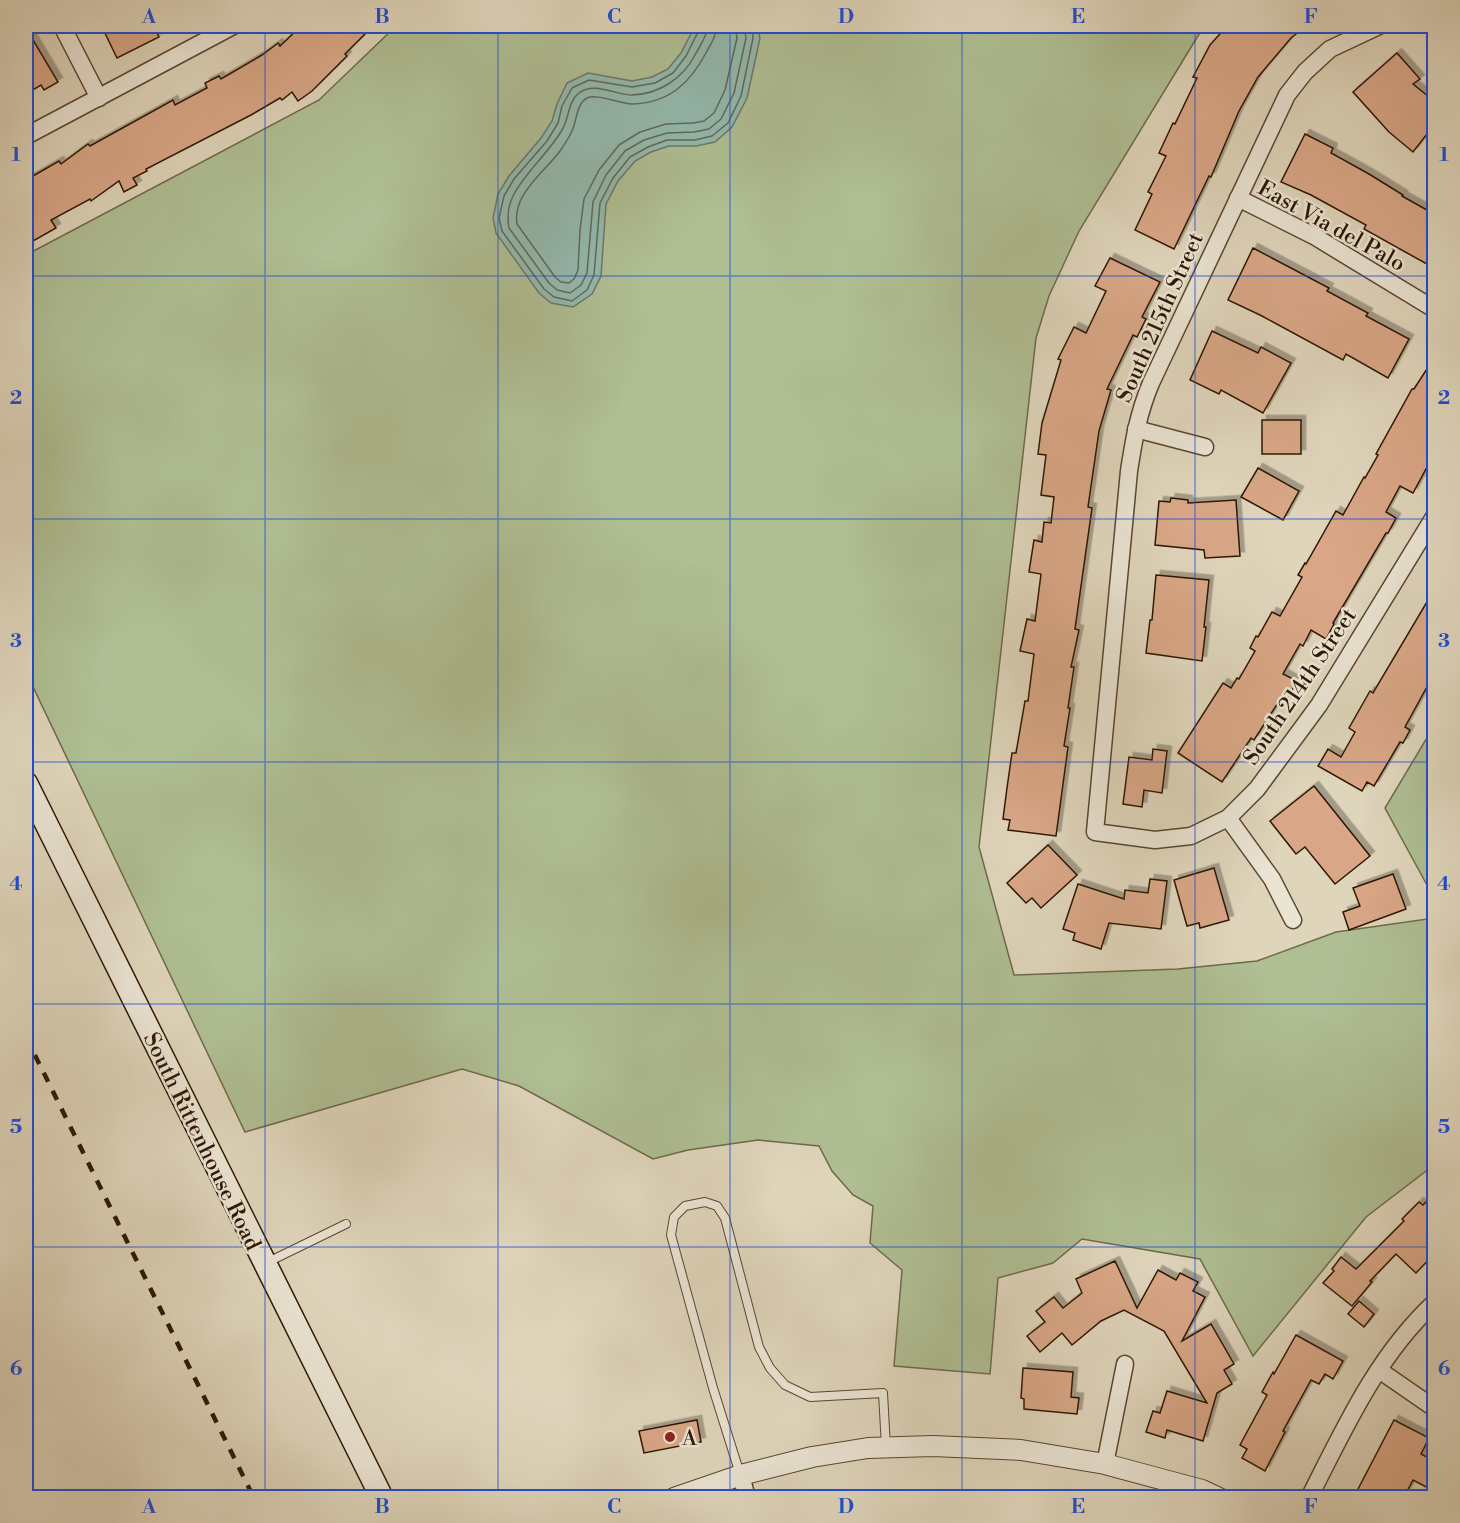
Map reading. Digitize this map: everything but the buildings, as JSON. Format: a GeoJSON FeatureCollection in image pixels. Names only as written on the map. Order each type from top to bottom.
{"type":"FeatureCollection","features":[{"type":"Feature","properties":{"kind":"main road","name":"South Rittenhouse Road"},"geometry":{"type":"LineString","coordinates":[[26,783],[382,1497]]}},
{"type":"Feature","properties":{"kind":"street"},"geometry":{"type":"LineString","coordinates":[[62,26],[99,98]]}},
{"type":"Feature","properties":{"kind":"street"},"geometry":{"type":"LineString","coordinates":[[26,136],[233,26]]}},
{"type":"Feature","properties":{"kind":"street","name":"South 215th Street"},"geometry":{"type":"LineString","coordinates":[[1095,832],[1127,483],[1141,405],[1287,95],[1305,72],[1330,49],[1379,26]]}},
{"type":"Feature","properties":{"kind":"street","name":"East Via del Palo"},"geometry":{"type":"LineString","coordinates":[[1238,198],[1314,236],[1434,309]]}},
{"type":"Feature","properties":{"kind":"street"},"geometry":{"type":"LineString","coordinates":[[1136,429],[1205,447]]}},
{"type":"Feature","properties":{"kind":"street","name":"South 214th Street"},"geometry":{"type":"LineString","coordinates":[[1095,832],[1155,840],[1191,836],[1227,818],[1257,789],[1319,705],[1434,517]]}},
{"type":"Feature","properties":{"kind":"street"},"geometry":{"type":"LineString","coordinates":[[1227,818],[1272,879],[1293,920]]}},
{"type":"Feature","properties":{"kind":"street"},"geometry":{"type":"LineString","coordinates":[[1309,1497],[1356,1405],[1379,1370],[1418,1319],[1434,1303]]}},
{"type":"Feature","properties":{"kind":"street"},"geometry":{"type":"LineString","coordinates":[[1105,1464],[1125,1364]]}},
{"type":"Feature","properties":{"kind":"street"},"geometry":{"type":"LineString","coordinates":[[1379,1370],[1434,1408]]}},
{"type":"Feature","properties":{"kind":"street"},"geometry":{"type":"LineString","coordinates":[[674,1497],[741,1474],[812,1457],[868,1448],[933,1446],[1020,1450],[1105,1464],[1202,1490],[1219,1497]]}},
{"type":"Feature","properties":{"kind":"street"},"geometry":{"type":"LineString","coordinates":[[741,1474],[747,1497]]}},
{"type":"Feature","properties":{"kind":"lane"},"geometry":{"type":"LineString","coordinates":[[741,1474],[713,1388],[671,1235],[674,1217],[685,1206],[705,1202],[717,1206],[725,1218],[759,1347],[770,1368],[785,1385],[810,1397],[883,1393],[886,1448]]}},
{"type":"Feature","properties":{"kind":"lane"},"geometry":{"type":"LineString","coordinates":[[265,1264],[346,1224]]}},
{"type":"Feature","properties":{"kind":"green space"},"geometry":{"type":"Polygon","coordinates":[[[396,26],[1204,26],[1079,231],[1049,296],[1036,338],[979,847],[1014,975],[1178,969],[1257,961],[1336,932],[1434,918],[1434,1165],[1366,1217],[1253,1356],[1200,1259],[1082,1239],[1053,1263],[998,1278],[990,1374],[894,1366],[902,1270],[870,1243],[873,1206],[853,1195],[832,1171],[819,1146],[758,1140],[688,1150],[653,1159],[519,1086],[462,1069],[245,1132],[26,672],[26,255],[319,100],[396,26]]]}},
{"type":"Feature","properties":{"kind":"green space"},"geometry":{"type":"Polygon","coordinates":[[[1434,726],[1434,898],[1385,808],[1434,726]]]}},
{"type":"Feature","properties":{"kind":"water"},"geometry":{"type":"Polygon","coordinates":[[[695,26],[757,26],[760,38],[747,98],[732,127],[715,142],[696,146],[669,146],[635,161],[618,181],[606,204],[601,276],[592,294],[573,307],[551,303],[539,293],[496,233],[493,218],[498,194],[509,176],[541,138],[552,121],[567,83],[588,73],[632,81],[652,77],[668,69],[681,53],[695,26]]]}},
{"type":"Feature","properties":{"kind":"railway"},"geometry":{"type":"LineString","coordinates":[[26,1037],[254,1498]]}},
{"type":"Feature","properties":{"kind":"place","name":"A"},"geometry":{"type":"Point","coordinates":[670,1437]}}]}
